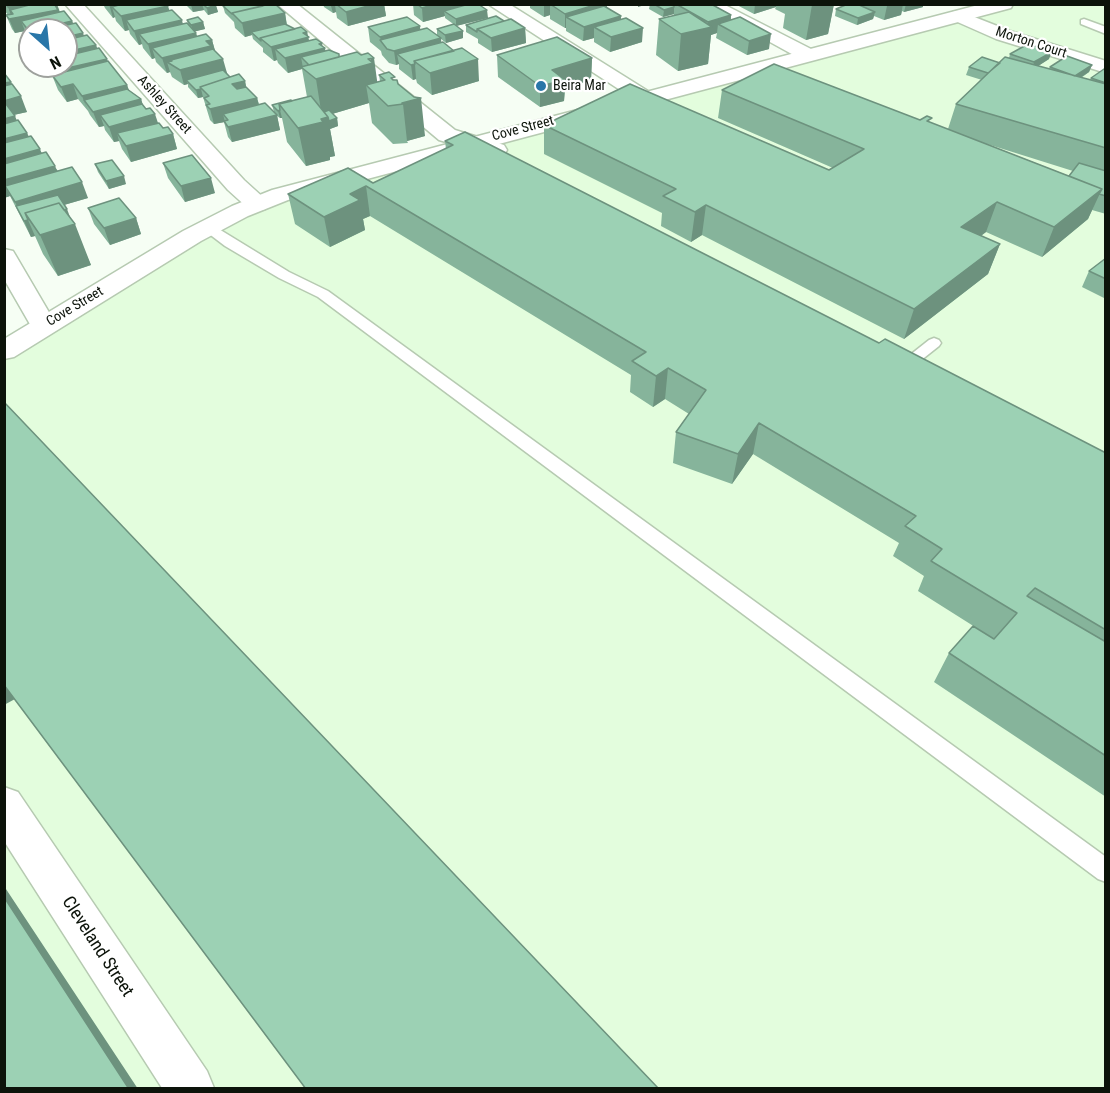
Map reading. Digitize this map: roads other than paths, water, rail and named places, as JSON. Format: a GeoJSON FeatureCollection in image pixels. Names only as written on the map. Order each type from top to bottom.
{"type":"FeatureCollection","features":[{"type":"Feature","properties":{"kind":"street","name":"Ashley Street"},"geometry":{"type":"LineString","coordinates":[[73,4],[237,185],[257,204]]}},
{"type":"Feature","properties":{"kind":"street"},"geometry":{"type":"LineString","coordinates":[[285,4],[447,135],[495,150],[517,161]]}},
{"type":"Feature","properties":{"kind":"street"},"geometry":{"type":"LineString","coordinates":[[496,4],[644,97]]}},
{"type":"Feature","properties":{"kind":"street"},"geometry":{"type":"LineString","coordinates":[[709,4],[806,54]]}},
{"type":"Feature","properties":{"kind":"street","name":"Cove Street"},"geometry":{"type":"LineString","coordinates":[[4,351],[209,227],[257,204],[331,180],[806,54],[1005,4]]}},
{"type":"Feature","properties":{"kind":"street","name":"Morton Court"},"geometry":{"type":"LineString","coordinates":[[958,16],[1003,34],[1106,67]]}},
{"type":"Feature","properties":{"kind":"street"},"geometry":{"type":"LineString","coordinates":[[4,256],[44,326]]}},
{"type":"Feature","properties":{"kind":"street","name":"Cleveland Street"},"geometry":{"type":"LineString","coordinates":[[4,805],[190,1089]]}},
{"type":"Feature","properties":{"kind":"lane"},"geometry":{"type":"LineString","coordinates":[[1084,22],[1106,31]]}},
{"type":"Feature","properties":{"kind":"lane"},"geometry":{"type":"LineString","coordinates":[[644,97],[663,108]]}},
{"type":"Feature","properties":{"kind":"lane"},"geometry":{"type":"LineString","coordinates":[[209,227],[230,243],[323,294],[1106,871]]}},
{"type":"Feature","properties":{"kind":"lane"},"geometry":{"type":"LineString","coordinates":[[910,362],[934,343]]}},
{"type":"Feature","properties":{"kind":"place","name":"Beira Mar"},"geometry":{"type":"Point","coordinates":[541,86]}}]}
